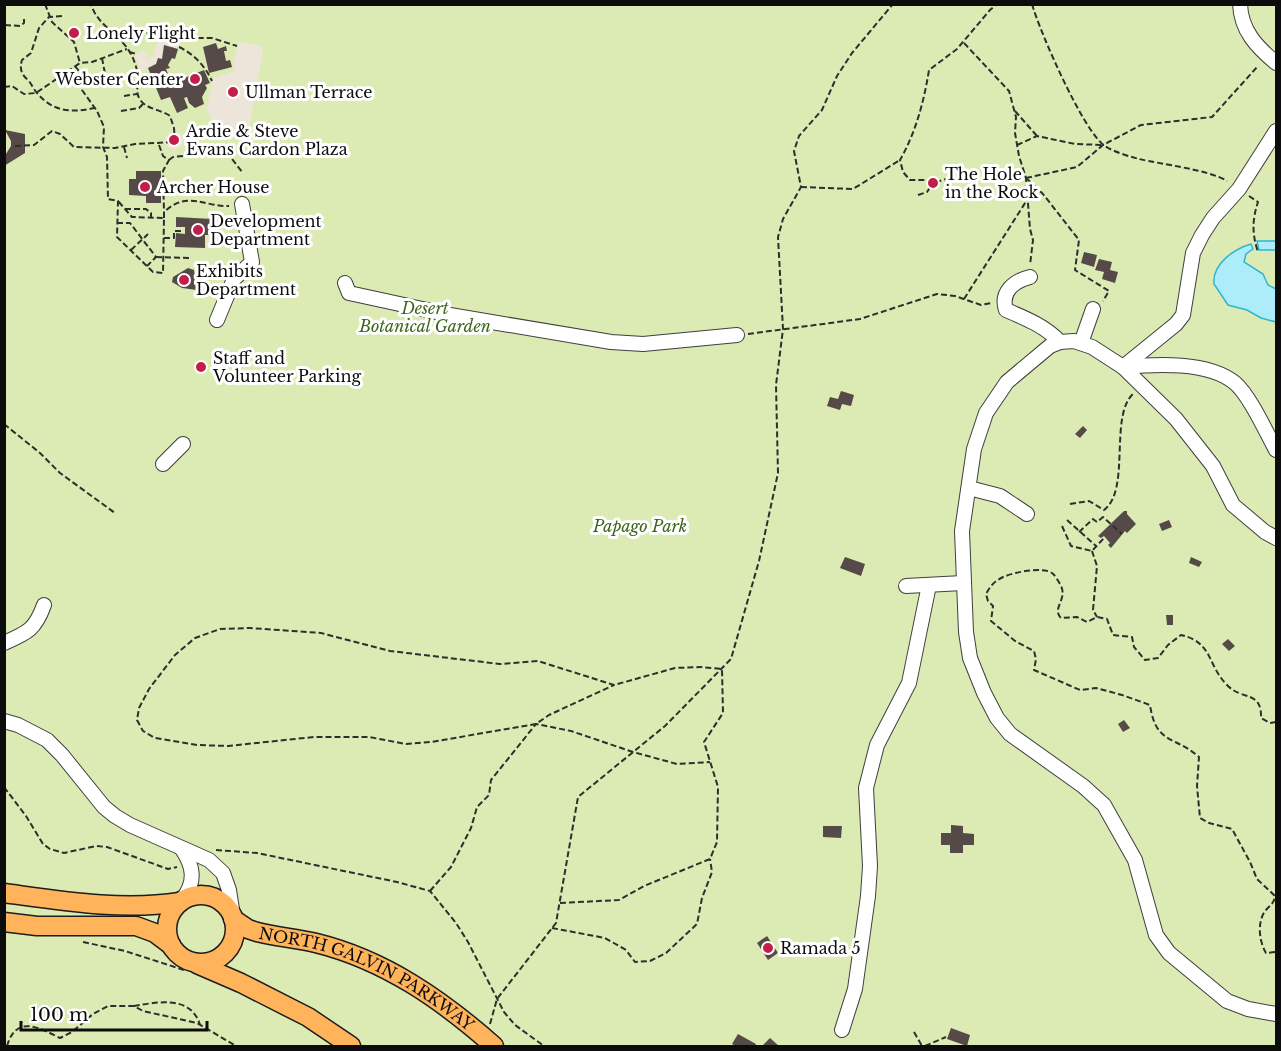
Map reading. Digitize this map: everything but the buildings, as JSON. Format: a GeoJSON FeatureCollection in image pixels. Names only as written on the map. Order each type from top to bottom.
{"type":"FeatureCollection","features":[{"type":"Feature","properties":{"kind":"main road"},"geometry":{"type":"LineString","coordinates":[[4,893],[115,906],[151,906],[201,895],[211,896],[220,901],[233,917],[234,938],[230,948],[222,956],[212,961],[188,966]]}},
{"type":"Feature","properties":{"kind":"main road"},"geometry":{"type":"LineString","coordinates":[[171,945],[167,925],[170,916],[181,901]]}},
{"type":"Feature","properties":{"kind":"main road","name":"NORTH GALVIN PARKWAY"},"geometry":{"type":"LineString","coordinates":[[233,917],[248,929],[256,932],[316,943],[363,958],[398,975],[463,1020],[494,1047]]}},
{"type":"Feature","properties":{"kind":"main road"},"geometry":{"type":"LineString","coordinates":[[4,922],[37,926],[136,927],[155,933],[171,945],[188,966],[241,983],[308,1017],[351,1047]]}},
{"type":"Feature","properties":{"kind":"street"},"geometry":{"type":"LineString","coordinates":[[1240,4],[1244,27],[1252,40],[1272,59]]}},
{"type":"Feature","properties":{"kind":"street"},"geometry":{"type":"LineString","coordinates":[[1123,367],[1176,324],[1183,315],[1193,254],[1202,235],[1239,189],[1276,132]]}},
{"type":"Feature","properties":{"kind":"street"},"geometry":{"type":"LineString","coordinates":[[217,320],[234,279],[256,264],[239,205]]}},
{"type":"Feature","properties":{"kind":"street"},"geometry":{"type":"LineString","coordinates":[[1030,277],[1019,280],[1006,291],[1003,301],[1006,310],[1029,320],[1060,342]]}},
{"type":"Feature","properties":{"kind":"street"},"geometry":{"type":"LineString","coordinates":[[345,283],[349,292],[450,315],[590,340],[644,344],[736,335]]}},
{"type":"Feature","properties":{"kind":"street"},"geometry":{"type":"LineString","coordinates":[[1081,343],[1093,309]]}},
{"type":"Feature","properties":{"kind":"street"},"geometry":{"type":"LineString","coordinates":[[1276,538],[1265,532],[1233,505],[1213,466],[1176,419],[1123,367],[1081,343],[1060,342],[1050,346],[1007,382],[986,413],[974,449],[962,531],[963,583],[970,658],[996,718],[1019,742],[1083,786],[1104,805],[1135,860],[1156,935],[1169,953],[1227,1001],[1248,1009],[1276,1014]]}},
{"type":"Feature","properties":{"kind":"street"},"geometry":{"type":"LineString","coordinates":[[1123,367],[1164,364],[1194,368],[1220,375],[1236,384],[1246,397],[1276,450]]}},
{"type":"Feature","properties":{"kind":"street"},"geometry":{"type":"LineString","coordinates":[[163,464],[183,444]]}},
{"type":"Feature","properties":{"kind":"street"},"geometry":{"type":"LineString","coordinates":[[969,488],[1000,496],[1027,514]]}},
{"type":"Feature","properties":{"kind":"street"},"geometry":{"type":"LineString","coordinates":[[906,586],[963,583]]}},
{"type":"Feature","properties":{"kind":"street"},"geometry":{"type":"LineString","coordinates":[[842,1030],[855,989],[868,896],[870,866],[866,788],[878,745],[909,684],[929,585]]}},
{"type":"Feature","properties":{"kind":"street"},"geometry":{"type":"LineString","coordinates":[[4,643],[27,633],[36,625],[44,605]]}},
{"type":"Feature","properties":{"kind":"street"},"geometry":{"type":"LineString","coordinates":[[4,721],[18,725],[46,741],[62,755],[104,807],[116,816],[130,825],[209,860],[223,873],[229,890],[233,917]]}},
{"type":"Feature","properties":{"kind":"street"},"geometry":{"type":"LineString","coordinates":[[181,901],[191,887],[193,871],[182,849]]}},
{"type":"Feature","properties":{"kind":"path"},"geometry":{"type":"LineString","coordinates":[[45,4],[49,17],[58,29],[74,42],[80,63]]}},
{"type":"Feature","properties":{"kind":"path"},"geometry":{"type":"LineString","coordinates":[[15,146],[34,145],[52,131],[60,134],[74,147],[81,148],[175,142],[174,128],[167,114],[143,104],[137,94],[138,70],[128,50],[95,15],[91,4]]}},
{"type":"Feature","properties":{"kind":"path"},"geometry":{"type":"LineString","coordinates":[[497,999],[556,922],[578,797],[665,726],[731,659],[759,561],[778,473],[776,385],[783,329],[778,237],[783,219],[801,187],[794,151],[799,136],[822,110],[837,76],[852,53],[893,4]]}},
{"type":"Feature","properties":{"kind":"path"},"geometry":{"type":"LineString","coordinates":[[801,187],[853,189],[900,160],[918,122],[929,70],[964,43],[997,4]]}},
{"type":"Feature","properties":{"kind":"path"},"geometry":{"type":"LineString","coordinates":[[1032,4],[1038,25],[1071,96],[1103,145]]}},
{"type":"Feature","properties":{"kind":"path"},"geometry":{"type":"LineString","coordinates":[[62,16],[49,17],[39,28],[31,53],[22,60],[21,66],[25,79],[50,105],[63,111],[94,108]]}},
{"type":"Feature","properties":{"kind":"path"},"geometry":{"type":"LineString","coordinates":[[4,18],[5,27],[20,26],[24,23],[24,19]]}},
{"type":"Feature","properties":{"kind":"path"},"geometry":{"type":"LineString","coordinates":[[121,41],[166,28],[177,34],[194,38],[212,38],[237,45]]}},
{"type":"Feature","properties":{"kind":"path"},"geometry":{"type":"LineString","coordinates":[[964,43],[1009,91],[1014,110],[1017,145],[1026,178],[1033,240],[1030,277]]}},
{"type":"Feature","properties":{"kind":"path"},"geometry":{"type":"LineString","coordinates":[[179,46],[195,57],[206,69],[212,81]]}},
{"type":"Feature","properties":{"kind":"path"},"geometry":{"type":"LineString","coordinates":[[4,87],[12,87],[24,94],[36,93],[80,63],[92,62],[128,50],[136,54]]}},
{"type":"Feature","properties":{"kind":"path"},"geometry":{"type":"LineString","coordinates":[[102,58],[107,84]]}},
{"type":"Feature","properties":{"kind":"path"},"geometry":{"type":"LineString","coordinates":[[1026,178],[1077,168],[1103,145],[1141,124],[1212,117],[1272,59]]}},
{"type":"Feature","properties":{"kind":"path"},"geometry":{"type":"LineString","coordinates":[[75,66],[84,78],[82,90],[84,96],[94,108],[104,127],[103,147],[107,157],[108,199],[118,201],[132,217],[164,218]]}},
{"type":"Feature","properties":{"kind":"path"},"geometry":{"type":"LineString","coordinates":[[124,96],[137,94]]}},
{"type":"Feature","properties":{"kind":"path"},"geometry":{"type":"LineString","coordinates":[[121,111],[139,108],[143,104]]}},
{"type":"Feature","properties":{"kind":"path"},"geometry":{"type":"LineString","coordinates":[[1014,110],[1037,136]]}},
{"type":"Feature","properties":{"kind":"path"},"geometry":{"type":"LineString","coordinates":[[1017,145],[1037,136],[1076,144],[1103,145],[1135,158],[1223,179],[1258,202],[1252,220],[1253,240],[1257,252]]}},
{"type":"Feature","properties":{"kind":"path"},"geometry":{"type":"LineString","coordinates":[[159,143],[163,156],[169,160]]}},
{"type":"Feature","properties":{"kind":"path"},"geometry":{"type":"LineString","coordinates":[[124,147],[127,158]]}},
{"type":"Feature","properties":{"kind":"path"},"geometry":{"type":"LineString","coordinates":[[118,201],[117,237],[153,272],[163,273],[163,171],[169,160],[183,156],[196,147],[216,147],[224,149],[243,172]]}},
{"type":"Feature","properties":{"kind":"path"},"geometry":{"type":"LineString","coordinates":[[900,160],[903,172],[910,180],[927,180],[933,183]]}},
{"type":"Feature","properties":{"kind":"path"},"geometry":{"type":"LineString","coordinates":[[1026,178],[1043,194],[1079,240],[1075,270],[1109,291],[1104,300],[1093,309]]}},
{"type":"Feature","properties":{"kind":"path"},"geometry":{"type":"LineString","coordinates":[[918,195],[927,192],[933,183],[946,179],[959,180]]}},
{"type":"Feature","properties":{"kind":"path"},"geometry":{"type":"LineString","coordinates":[[164,212],[171,206],[187,200],[199,200],[220,206],[239,205]]}},
{"type":"Feature","properties":{"kind":"path"},"geometry":{"type":"LineString","coordinates":[[964,299],[1027,200]]}},
{"type":"Feature","properties":{"kind":"path"},"geometry":{"type":"LineString","coordinates":[[125,209],[146,209],[151,213],[151,218]]}},
{"type":"Feature","properties":{"kind":"path"},"geometry":{"type":"LineString","coordinates":[[130,223],[132,217]]}},
{"type":"Feature","properties":{"kind":"path"},"geometry":{"type":"LineString","coordinates":[[117,223],[130,223]]}},
{"type":"Feature","properties":{"kind":"path"},"geometry":{"type":"LineString","coordinates":[[130,223],[156,257]]}},
{"type":"Feature","properties":{"kind":"path"},"geometry":{"type":"LineString","coordinates":[[164,238],[174,238],[174,231],[184,231]]}},
{"type":"Feature","properties":{"kind":"path"},"geometry":{"type":"LineString","coordinates":[[131,250],[148,234]]}},
{"type":"Feature","properties":{"kind":"path"},"geometry":{"type":"LineString","coordinates":[[147,266],[156,257],[192,258]]}},
{"type":"Feature","properties":{"kind":"path"},"geometry":{"type":"LineString","coordinates":[[736,335],[860,319],[938,294],[981,304],[1003,301]]}},
{"type":"Feature","properties":{"kind":"path"},"geometry":{"type":"LineString","coordinates":[[1070,504],[1089,501],[1104,510],[1110,506],[1117,476],[1126,399],[1141,386]]}},
{"type":"Feature","properties":{"kind":"path"},"geometry":{"type":"LineString","coordinates":[[4,423],[60,473],[115,513]]}},
{"type":"Feature","properties":{"kind":"path"},"geometry":{"type":"LineString","coordinates":[[1079,532],[1093,519],[1097,522],[1103,517],[1122,534]]}},
{"type":"Feature","properties":{"kind":"path"},"geometry":{"type":"LineString","coordinates":[[1067,520],[1096,546]]}},
{"type":"Feature","properties":{"kind":"path"},"geometry":{"type":"LineString","coordinates":[[1062,526],[1071,546],[1092,551]]}},
{"type":"Feature","properties":{"kind":"path"},"geometry":{"type":"LineString","coordinates":[[1092,551],[1104,538]]}},
{"type":"Feature","properties":{"kind":"path"},"geometry":{"type":"LineString","coordinates":[[1092,551],[1097,566],[1093,610],[1097,617],[1108,621],[1113,635],[1132,638],[1134,647],[1145,660],[1158,658],[1181,634],[1199,642],[1206,648],[1216,672],[1230,689],[1257,701],[1262,707],[1261,718],[1270,723],[1276,722]]}},
{"type":"Feature","properties":{"kind":"path"},"geometry":{"type":"LineString","coordinates":[[1097,617],[1087,622],[1077,617],[1061,618],[1057,610],[1063,594],[1062,588],[1052,573],[1042,570],[1001,578],[995,581],[986,594],[993,606],[991,621],[1015,641],[1035,651],[1034,670],[1080,690],[1091,688],[1150,705],[1152,718],[1159,733],[1199,757],[1197,786],[1200,818],[1209,823],[1232,829],[1257,879],[1275,896],[1274,903],[1265,912],[1261,922],[1259,937],[1266,953],[1276,952]]}},
{"type":"Feature","properties":{"kind":"path"},"geometry":{"type":"LineString","coordinates":[[614,685],[538,660],[500,664],[390,651],[321,633],[250,628],[220,629],[195,638],[175,655],[149,689],[139,708],[137,720],[143,731],[155,738],[197,745],[228,746],[314,737],[369,737],[406,744],[431,742],[536,724],[571,730],[633,752],[677,764],[710,762]]}},
{"type":"Feature","properties":{"kind":"path"},"geometry":{"type":"LineString","coordinates":[[430,891],[451,867],[471,828],[477,807],[489,795],[491,780],[536,724],[549,715],[614,685],[675,668],[722,669]]}},
{"type":"Feature","properties":{"kind":"path"},"geometry":{"type":"LineString","coordinates":[[552,928],[605,938],[626,950],[635,962],[651,961],[666,953],[697,924],[702,898],[712,872],[710,859],[717,842],[718,787],[704,742],[723,713],[722,669]]}},
{"type":"Feature","properties":{"kind":"path"},"geometry":{"type":"LineString","coordinates":[[4,787],[43,844],[50,849],[64,853],[96,846],[107,847],[168,869],[179,866]]}},
{"type":"Feature","properties":{"kind":"path"},"geometry":{"type":"LineString","coordinates":[[210,850],[257,853],[430,891],[456,923],[478,958],[504,1012],[515,1025],[544,1047]]}},
{"type":"Feature","properties":{"kind":"path"},"geometry":{"type":"LineString","coordinates":[[560,903],[619,900],[645,886],[710,859]]}},
{"type":"Feature","properties":{"kind":"path"},"geometry":{"type":"LineString","coordinates":[[75,940],[188,966]]}},
{"type":"Feature","properties":{"kind":"path"},"geometry":{"type":"LineString","coordinates":[[7,1047],[11,1034],[18,1028],[36,1026],[60,1038],[108,1006],[134,1006],[159,1002],[180,1003],[198,1017],[201,1026]]}},
{"type":"Feature","properties":{"kind":"path"},"geometry":{"type":"LineString","coordinates":[[134,1006],[143,1011],[201,1026],[236,1047]]}},
{"type":"Feature","properties":{"kind":"path"},"geometry":{"type":"LineString","coordinates":[[914,1032],[924,1047],[946,1037]]}},
{"type":"Feature","properties":{"kind":"green space","name":"Papago Park"},"geometry":{"type":"Polygon","coordinates":[[[5,5],[1276,5],[1276,1046],[5,1046],[5,5]]]}},
{"type":"Feature","properties":{"kind":"shaded area"},"geometry":{"type":"Polygon","coordinates":[[[159,36],[180,42],[178,49],[164,45],[162,59],[158,58],[156,64],[140,71],[135,55],[141,51],[148,54],[147,59],[153,56],[159,36]]]}},
{"type":"Feature","properties":{"kind":"shaded area","name":"Ullman Terrace"},"geometry":{"type":"Polygon","coordinates":[[[239,42],[261,46],[263,50],[248,134],[242,135],[212,122],[207,108],[213,78],[234,71],[234,60],[239,42]]]}},
{"type":"Feature","properties":{"kind":"shaded area","name":"Ardie & Steve Evans Cardon Plaza"},"geometry":{"type":"Polygon","coordinates":[[[174,131],[180,134],[183,140],[180,146],[174,149],[168,146],[165,140],[168,134],[174,131]]]}},
{"type":"Feature","properties":{"kind":"water"},"geometry":{"type":"Polygon","coordinates":[[[1257,241],[1276,241],[1276,250],[1259,250],[1257,241]]]}},
{"type":"Feature","properties":{"kind":"water"},"geometry":{"type":"Polygon","coordinates":[[[1251,244],[1253,249],[1246,254],[1244,262],[1263,274],[1268,285],[1276,289],[1276,322],[1228,305],[1214,284],[1214,277],[1225,258],[1251,244]]]}},
{"type":"Feature","properties":{"kind":"place","name":"Lonely Flight"},"geometry":{"type":"Point","coordinates":[74,33]}},
{"type":"Feature","properties":{"kind":"place","name":"Webster Center"},"geometry":{"type":"Point","coordinates":[195,79]}},
{"type":"Feature","properties":{"kind":"place","name":"Ullman Terrace"},"geometry":{"type":"Point","coordinates":[233,92]}},
{"type":"Feature","properties":{"kind":"place","name":"Ardie & Steve Evans Cardon Plaza"},"geometry":{"type":"Point","coordinates":[174,140]}},
{"type":"Feature","properties":{"kind":"place","name":"The Hole in the Rock"},"geometry":{"type":"Point","coordinates":[933,183]}},
{"type":"Feature","properties":{"kind":"place","name":"Archer House"},"geometry":{"type":"Point","coordinates":[145,187]}},
{"type":"Feature","properties":{"kind":"place","name":"Development Department"},"geometry":{"type":"Point","coordinates":[198,230]}},
{"type":"Feature","properties":{"kind":"place","name":"Exhibits Department"},"geometry":{"type":"Point","coordinates":[184,280]}},
{"type":"Feature","properties":{"kind":"place","name":"Staff and Volunteer Parking"},"geometry":{"type":"Point","coordinates":[201,367]}},
{"type":"Feature","properties":{"kind":"place","name":"Ramada 5"},"geometry":{"type":"Point","coordinates":[768,948]}},
{"type":"Feature","properties":{"kind":"park label","name":"Desert Botanical Garden"},"geometry":{"type":"Point","coordinates":[425,317]}}]}
